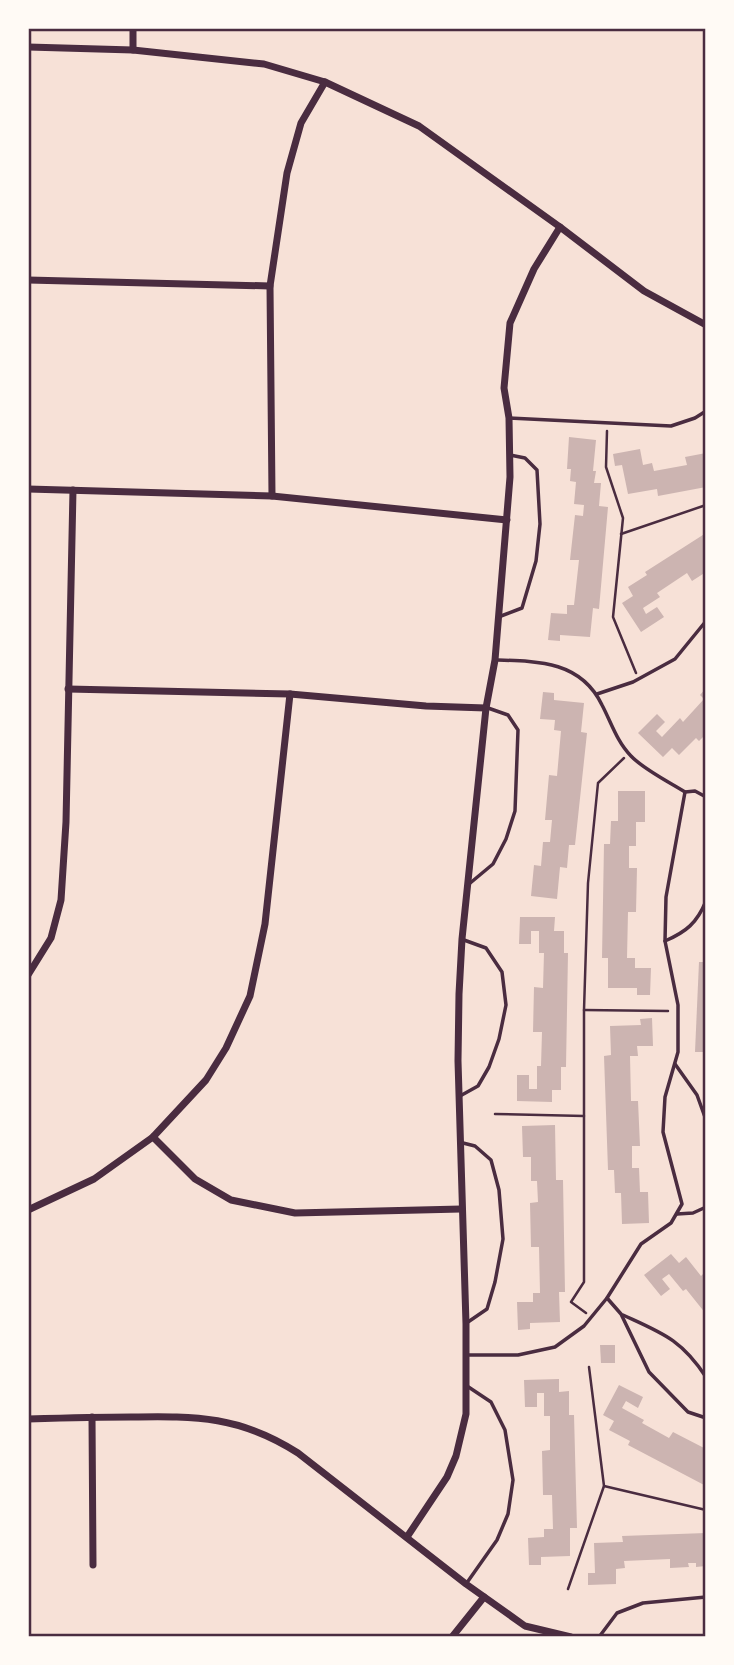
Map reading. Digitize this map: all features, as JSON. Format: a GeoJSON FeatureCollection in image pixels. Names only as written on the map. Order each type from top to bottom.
{"type":"FeatureCollection","features":[{"type":"Feature","properties":{"kind":"street"},"geometry":{"type":"LineString","coordinates":[[132,50],[133,28]]}},
{"type":"Feature","properties":{"kind":"street"},"geometry":{"type":"LineString","coordinates":[[28,47],[132,50],[264,64],[325,82],[419,126],[644,291],[706,325]]}},
{"type":"Feature","properties":{"kind":"street"},"geometry":{"type":"LineString","coordinates":[[272,496],[270,286],[291,160],[301,124],[325,82]]}},
{"type":"Feature","properties":{"kind":"street"},"geometry":{"type":"LineString","coordinates":[[407,1537],[432,1502],[452,1466],[466,1414],[466,1324],[459,1142],[461,939],[486,708],[495,660],[507,520],[510,455],[509,418],[504,387],[510,323],[534,269],[560,227]]}},
{"type":"Feature","properties":{"kind":"street"},"geometry":{"type":"LineString","coordinates":[[28,281],[270,286]]}},
{"type":"Feature","properties":{"kind":"street"},"geometry":{"type":"LineString","coordinates":[[28,489],[272,496],[507,520]]}},
{"type":"Feature","properties":{"kind":"street"},"geometry":{"type":"LineString","coordinates":[[28,975],[51,938],[61,900],[66,822],[73,490]]}},
{"type":"Feature","properties":{"kind":"street"},"geometry":{"type":"LineString","coordinates":[[68,689],[290,694],[426,706],[486,708]]}},
{"type":"Feature","properties":{"kind":"street"},"geometry":{"type":"LineString","coordinates":[[28,1210],[94,1179],[153,1137],[206,1080],[226,1048],[250,996],[265,924],[290,694]]}},
{"type":"Feature","properties":{"kind":"street"},"geometry":{"type":"LineString","coordinates":[[153,1137],[195,1179],[231,1200],[295,1213],[461,1209]]}},
{"type":"Feature","properties":{"kind":"street"},"geometry":{"type":"LineString","coordinates":[[28,1419],[194,1416],[249,1428],[298,1453],[466,1584],[525,1626],[572,1637]]}},
{"type":"Feature","properties":{"kind":"street"},"geometry":{"type":"LineString","coordinates":[[92,1417],[93,1565]]}},
{"type":"Feature","properties":{"kind":"street"},"geometry":{"type":"LineString","coordinates":[[452,1637],[484,1597]]}},
{"type":"Feature","properties":{"kind":"lane"},"geometry":{"type":"LineString","coordinates":[[509,418],[671,426],[695,418],[706,411]]}},
{"type":"Feature","properties":{"kind":"lane"},"geometry":{"type":"LineString","coordinates":[[499,617],[522,608],[537,561],[540,524],[537,470],[525,458],[510,455]]}},
{"type":"Feature","properties":{"kind":"lane"},"geometry":{"type":"LineString","coordinates":[[597,694],[639,679],[674,659],[706,621]]}},
{"type":"Feature","properties":{"kind":"lane"},"geometry":{"type":"LineString","coordinates":[[495,660],[540,661],[575,672],[597,694],[618,739],[632,758],[685,792],[695,791],[706,797]]}},
{"type":"Feature","properties":{"kind":"lane"},"geometry":{"type":"LineString","coordinates":[[467,886],[493,864],[506,839],[515,811],[518,730],[508,716],[486,708]]}},
{"type":"Feature","properties":{"kind":"lane"},"geometry":{"type":"LineString","coordinates":[[466,1355],[517,1355],[555,1347],[592,1317],[641,1244],[671,1223],[682,1204],[663,1132],[665,1097],[678,1052],[678,1011],[665,941],[666,897],[685,792]]}},
{"type":"Feature","properties":{"kind":"lane"},"geometry":{"type":"LineString","coordinates":[[665,941],[684,933],[692,926],[706,901]]}},
{"type":"Feature","properties":{"kind":"lane"},"geometry":{"type":"LineString","coordinates":[[459,1097],[478,1086],[489,1067],[499,1039],[506,1005],[502,972],[486,948],[461,939]]}},
{"type":"Feature","properties":{"kind":"lane"},"geometry":{"type":"LineString","coordinates":[[675,1064],[697,1095],[706,1120]]}},
{"type":"Feature","properties":{"kind":"lane"},"geometry":{"type":"LineString","coordinates":[[459,1142],[475,1146],[491,1160],[499,1190],[503,1239],[487,1309],[466,1324]]}},
{"type":"Feature","properties":{"kind":"lane"},"geometry":{"type":"LineString","coordinates":[[677,1214],[693,1213],[706,1207]]}},
{"type":"Feature","properties":{"kind":"lane"},"geometry":{"type":"LineString","coordinates":[[607,1298],[621,1314],[649,1371],[688,1412],[706,1418]]}},
{"type":"Feature","properties":{"kind":"lane"},"geometry":{"type":"LineString","coordinates":[[621,1314],[672,1338],[697,1363],[706,1377]]}},
{"type":"Feature","properties":{"kind":"lane"},"geometry":{"type":"LineString","coordinates":[[466,1584],[498,1540],[508,1514],[513,1480],[511,1455],[501,1420],[491,1402],[467,1386]]}},
{"type":"Feature","properties":{"kind":"lane"},"geometry":{"type":"LineString","coordinates":[[599,1637],[617,1614],[643,1603],[706,1597]]}},
{"type":"Feature","properties":{"kind":"path"},"geometry":{"type":"LineString","coordinates":[[607,422],[606,467],[622,518],[613,617],[639,679]]}},
{"type":"Feature","properties":{"kind":"path"},"geometry":{"type":"LineString","coordinates":[[621,534],[706,505]]}},
{"type":"Feature","properties":{"kind":"path"},"geometry":{"type":"LineString","coordinates":[[592,1317],[571,1302],[584,1282],[584,1010],[588,883],[597,783],[629,754]]}},
{"type":"Feature","properties":{"kind":"path"},"geometry":{"type":"LineString","coordinates":[[584,1010],[678,1011]]}},
{"type":"Feature","properties":{"kind":"path"},"geometry":{"type":"LineString","coordinates":[[495,1114],[584,1116]]}},
{"type":"Feature","properties":{"kind":"path"},"geometry":{"type":"LineString","coordinates":[[568,1589],[604,1486],[589,1367]]}},
{"type":"Feature","properties":{"kind":"path"},"geometry":{"type":"LineString","coordinates":[[604,1486],[706,1510]]}},
{"type":"Feature","properties":{"kind":"building"},"geometry":{"type":"Polygon","coordinates":[[[569,437],[596,440],[594,483],[601,483],[599,506],[608,507],[599,609],[593,608],[590,637],[560,635],[560,641],[548,640],[551,613],[567,614],[567,605],[574,605],[579,560],[570,560],[575,515],[583,516],[584,505],[574,504],[576,482],[570,481],[571,469],[567,469],[569,437]]]}},
{"type":"Feature","properties":{"kind":"building"},"geometry":{"type":"Polygon","coordinates":[[[640,449],[643,465],[652,463],[654,471],[687,465],[685,457],[706,453],[706,487],[658,496],[657,489],[628,494],[622,465],[615,466],[613,454],[640,449]]]}},
{"type":"Feature","properties":{"kind":"building"},"geometry":{"type":"Polygon","coordinates":[[[706,533],[706,572],[692,581],[687,573],[657,593],[660,597],[643,608],[646,614],[657,607],[664,617],[641,632],[622,603],[633,596],[628,587],[647,575],[645,572],[706,533]]]}},
{"type":"Feature","properties":{"kind":"building"},"geometry":{"type":"Polygon","coordinates":[[[706,688],[706,734],[699,741],[696,738],[679,755],[672,748],[663,757],[638,733],[657,714],[665,722],[656,731],[662,737],[680,718],[683,722],[704,699],[700,695],[706,688]]]}},
{"type":"Feature","properties":{"kind":"building"},"geometry":{"type":"Polygon","coordinates":[[[543,692],[554,693],[554,700],[584,703],[581,732],[587,733],[575,845],[569,845],[567,868],[560,867],[557,899],[531,896],[534,865],[541,866],[543,842],[550,842],[552,820],[545,820],[549,775],[557,776],[561,731],[554,730],[555,720],[540,719],[543,692]]]}},
{"type":"Feature","properties":{"kind":"building"},"geometry":{"type":"Polygon","coordinates":[[[618,791],[645,791],[645,822],[636,822],[636,846],[629,846],[629,868],[637,868],[636,912],[628,912],[627,958],[635,958],[635,968],[651,968],[650,995],[637,995],[637,988],[608,988],[608,958],[602,958],[604,844],[610,844],[611,821],[618,821],[618,791]]]}},
{"type":"Feature","properties":{"kind":"building"},"geometry":{"type":"Polygon","coordinates":[[[520,917],[555,917],[554,931],[564,931],[564,953],[568,953],[566,1067],[561,1067],[561,1090],[552,1090],[552,1102],[517,1101],[517,1075],[529,1075],[529,1089],[537,1089],[542,1032],[533,1032],[534,987],[543,988],[544,953],[539,953],[539,931],[531,931],[531,944],[519,944],[520,917]]]}},
{"type":"Feature","properties":{"kind":"building"},"geometry":{"type":"Polygon","coordinates":[[[699,962],[706,962],[706,1052],[695,1052],[699,962]]]}},
{"type":"Feature","properties":{"kind":"building"},"geometry":{"type":"Polygon","coordinates":[[[652,1018],[653,1046],[637,1046],[638,1056],[630,1056],[631,1101],[638,1101],[640,1146],[632,1146],[632,1168],[639,1168],[640,1192],[648,1192],[649,1223],[622,1224],[621,1193],[615,1193],[614,1170],[608,1170],[604,1056],[611,1055],[610,1026],[641,1025],[640,1019],[652,1018]]]}},
{"type":"Feature","properties":{"kind":"building"},"geometry":{"type":"Polygon","coordinates":[[[555,1125],[556,1180],[563,1180],[565,1292],[559,1292],[560,1322],[530,1323],[530,1329],[518,1330],[517,1302],[533,1302],[533,1293],[540,1293],[539,1247],[531,1247],[530,1203],[538,1202],[537,1181],[531,1181],[531,1157],[523,1157],[522,1126],[555,1125]]]}},
{"type":"Feature","properties":{"kind":"building"},"geometry":{"type":"Polygon","coordinates":[[[671,1254],[679,1263],[686,1257],[701,1276],[704,1273],[706,1275],[706,1314],[686,1289],[683,1291],[669,1274],[662,1279],[670,1289],[661,1296],[644,1275],[671,1254]]]}},
{"type":"Feature","properties":{"kind":"building"},"geometry":{"type":"Polygon","coordinates":[[[600,1345],[615,1345],[615,1363],[601,1363],[600,1345]]]}},
{"type":"Feature","properties":{"kind":"building"},"geometry":{"type":"Polygon","coordinates":[[[559,1379],[559,1392],[569,1391],[569,1415],[574,1415],[577,1528],[570,1528],[570,1556],[541,1557],[541,1565],[529,1565],[528,1538],[544,1537],[544,1529],[553,1529],[552,1495],[543,1495],[542,1451],[550,1450],[550,1416],[544,1416],[544,1393],[537,1393],[537,1407],[525,1407],[524,1380],[559,1379]]]}},
{"type":"Feature","properties":{"kind":"building"},"geometry":{"type":"Polygon","coordinates":[[[619,1385],[643,1397],[638,1408],[626,1401],[622,1408],[644,1420],[642,1423],[669,1438],[673,1432],[706,1449],[706,1486],[628,1445],[630,1441],[609,1430],[614,1421],[603,1415],[619,1385]]]}},
{"type":"Feature","properties":{"kind":"building"},"geometry":{"type":"Polygon","coordinates":[[[706,1533],[706,1566],[696,1567],[696,1563],[688,1563],[689,1567],[670,1568],[670,1559],[624,1561],[625,1568],[616,1569],[616,1584],[588,1585],[588,1573],[595,1573],[594,1543],[623,1542],[622,1536],[706,1533]]]}}]}
